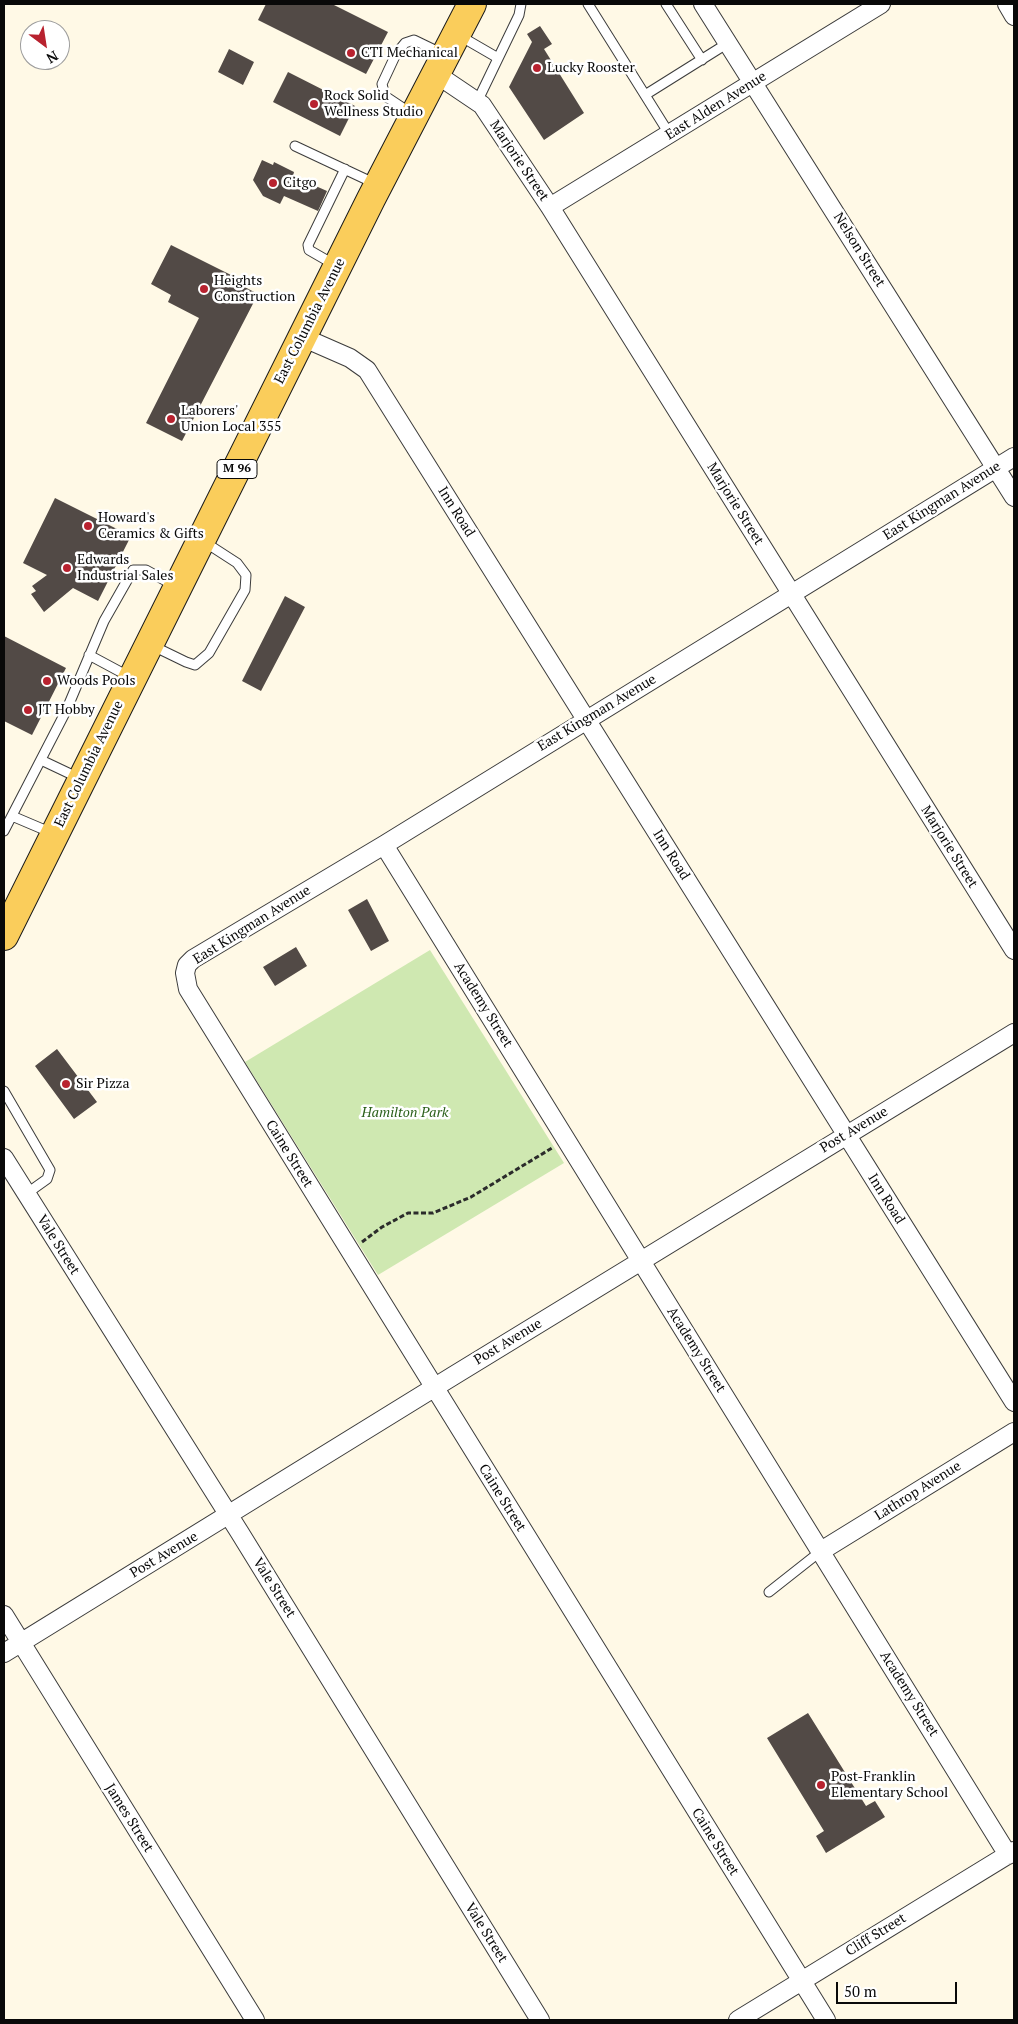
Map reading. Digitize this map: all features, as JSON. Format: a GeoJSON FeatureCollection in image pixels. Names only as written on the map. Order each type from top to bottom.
{"type":"FeatureCollection","features":[{"type":"Feature","properties":{"kind":"main road","name":"East Columbia Avenue"},"geometry":{"type":"LineString","coordinates":[[4,935],[302,337],[472,4]]}},
{"type":"Feature","properties":{"kind":"street","name":"Nelson Street"},"geometry":{"type":"LineString","coordinates":[[703,4],[754,82],[1014,497]]}},
{"type":"Feature","properties":{"kind":"street","name":"East Alden Avenue"},"geometry":{"type":"LineString","coordinates":[[550,207],[882,4]]}},
{"type":"Feature","properties":{"kind":"street"},"geometry":{"type":"LineString","coordinates":[[1006,4],[1014,16]]}},
{"type":"Feature","properties":{"kind":"street","name":"Marjorie Street"},"geometry":{"type":"LineString","coordinates":[[446,54],[550,207],[1014,950]]}},
{"type":"Feature","properties":{"kind":"street","name":"Inn Road"},"geometry":{"type":"LineString","coordinates":[[302,337],[350,358],[366,370],[1014,1402]]}},
{"type":"Feature","properties":{"kind":"street","name":"East Kingman Avenue"},"geometry":{"type":"LineString","coordinates":[[186,973],[187,965],[193,959],[384,844],[1014,457]]}},
{"type":"Feature","properties":{"kind":"street","name":"Academy Street"},"geometry":{"type":"LineString","coordinates":[[384,844],[640,1261],[1012,1857]]}},
{"type":"Feature","properties":{"kind":"street","name":"Caine Street"},"geometry":{"type":"LineString","coordinates":[[186,973],[188,989],[826,2020]]}},
{"type":"Feature","properties":{"kind":"street","name":"Post Avenue"},"geometry":{"type":"LineString","coordinates":[[4,1653],[1014,1032]]}},
{"type":"Feature","properties":{"kind":"street","name":"Vale Street"},"geometry":{"type":"LineString","coordinates":[[4,1158],[229,1515],[540,2020]]}},
{"type":"Feature","properties":{"kind":"street","name":"Lathrop Avenue"},"geometry":{"type":"LineString","coordinates":[[821,1551],[1014,1432]]}},
{"type":"Feature","properties":{"kind":"street","name":"James Street"},"geometry":{"type":"LineString","coordinates":[[4,1615],[255,2020]]}},
{"type":"Feature","properties":{"kind":"street","name":"Cliff Street"},"geometry":{"type":"LineString","coordinates":[[738,2020],[1012,1857]]}},
{"type":"Feature","properties":{"kind":"lane"},"geometry":{"type":"LineString","coordinates":[[477,102],[520,15],[521,4]]}},
{"type":"Feature","properties":{"kind":"lane"},"geometry":{"type":"LineString","coordinates":[[588,4],[670,134]]}},
{"type":"Feature","properties":{"kind":"lane"},"geometry":{"type":"LineString","coordinates":[[666,4],[702,60]]}},
{"type":"Feature","properties":{"kind":"lane"},"geometry":{"type":"LineString","coordinates":[[415,116],[385,96],[382,84],[396,54],[405,43],[414,40],[446,54],[498,58]]}},
{"type":"Feature","properties":{"kind":"lane"},"geometry":{"type":"LineString","coordinates":[[645,95],[728,44]]}},
{"type":"Feature","properties":{"kind":"lane"},"geometry":{"type":"LineString","coordinates":[[295,146],[379,185]]}},
{"type":"Feature","properties":{"kind":"lane"},"geometry":{"type":"LineString","coordinates":[[338,266],[309,250],[308,244],[345,169]]}},
{"type":"Feature","properties":{"kind":"lane"},"geometry":{"type":"LineString","coordinates":[[149,644],[195,665],[209,653],[244,590],[246,574],[238,563],[201,540]]}},
{"type":"Feature","properties":{"kind":"lane"},"geometry":{"type":"LineString","coordinates":[[4,831],[66,711],[104,621],[133,570],[146,570],[177,588]]}},
{"type":"Feature","properties":{"kind":"lane"},"geometry":{"type":"LineString","coordinates":[[89,655],[132,678]]}},
{"type":"Feature","properties":{"kind":"lane"},"geometry":{"type":"LineString","coordinates":[[41,760],[82,780]]}},
{"type":"Feature","properties":{"kind":"lane"},"geometry":{"type":"LineString","coordinates":[[12,816],[55,834]]}},
{"type":"Feature","properties":{"kind":"lane"},"geometry":{"type":"LineString","coordinates":[[4,1091],[50,1170],[47,1179],[26,1194]]}},
{"type":"Feature","properties":{"kind":"lane"},"geometry":{"type":"LineString","coordinates":[[769,1592],[821,1551]]}},
{"type":"Feature","properties":{"kind":"path"},"geometry":{"type":"LineString","coordinates":[[351,1253],[367,1237],[398,1217],[408,1213],[433,1213],[471,1197],[566,1140]]}},
{"type":"Feature","properties":{"kind":"green space","name":"Hamilton Park"},"geometry":{"type":"Polygon","coordinates":[[[430,950],[564,1163],[378,1275],[245,1062],[430,950]]]}},
{"type":"Feature","properties":{"kind":"building","name":"CTI Mechanical"},"geometry":{"type":"Polygon","coordinates":[[[266,4],[332,4],[388,32],[366,74],[258,20],[266,4]]]}},
{"type":"Feature","properties":{"kind":"building","name":"Lucky Rooster"},"geometry":{"type":"Polygon","coordinates":[[[540,26],[552,44],[544,49],[584,113],[544,140],[509,87],[532,42],[527,34],[540,26]]]}},
{"type":"Feature","properties":{"kind":"building"},"geometry":{"type":"Polygon","coordinates":[[[229,49],[254,62],[243,85],[218,72],[229,49]]]}},
{"type":"Feature","properties":{"kind":"building","name":"Rock Solid Wellness Studio"},"geometry":{"type":"Polygon","coordinates":[[[288,72],[355,106],[340,136],[273,102],[288,72]]]}},
{"type":"Feature","properties":{"kind":"building"},"geometry":{"type":"Polygon","coordinates":[[[262,160],[273,165],[274,162],[294,172],[293,176],[327,191],[318,211],[284,196],[280,204],[263,196],[253,180],[262,160]]]}},
{"type":"Feature","properties":{"kind":"building"},"geometry":{"type":"Polygon","coordinates":[[[171,245],[241,280],[239,284],[258,294],[182,441],[146,423],[199,318],[168,302],[171,295],[151,284],[171,245]]]}},
{"type":"Feature","properties":{"kind":"building"},"geometry":{"type":"Polygon","coordinates":[[[55,498],[131,536],[98,601],[73,588],[44,612],[31,594],[36,591],[32,586],[47,575],[23,563],[55,498]]]}},
{"type":"Feature","properties":{"kind":"building"},"geometry":{"type":"Polygon","coordinates":[[[285,596],[305,607],[261,691],[242,681],[285,596]]]}},
{"type":"Feature","properties":{"kind":"building"},"geometry":{"type":"Polygon","coordinates":[[[4,636],[66,668],[32,735],[4,721],[4,636]]]}},
{"type":"Feature","properties":{"kind":"building"},"geometry":{"type":"Polygon","coordinates":[[[367,899],[389,941],[371,951],[348,910],[367,899]]]}},
{"type":"Feature","properties":{"kind":"building"},"geometry":{"type":"Polygon","coordinates":[[[296,947],[307,966],[275,986],[263,967],[296,947]]]}},
{"type":"Feature","properties":{"kind":"building","name":"Sir Pizza"},"geometry":{"type":"Polygon","coordinates":[[[57,1049],[97,1102],[74,1119],[35,1066],[57,1049]]]}},
{"type":"Feature","properties":{"kind":"building"},"geometry":{"type":"Polygon","coordinates":[[[808,1713],[866,1806],[875,1801],[885,1817],[826,1853],[816,1836],[824,1831],[767,1738],[808,1713]]]}},
{"type":"Feature","properties":{"kind":"place","name":"CTI Mechanical"},"geometry":{"type":"Point","coordinates":[351,53]}},
{"type":"Feature","properties":{"kind":"place","name":"Lucky Rooster"},"geometry":{"type":"Point","coordinates":[537,68]}},
{"type":"Feature","properties":{"kind":"place","name":"Rock Solid Wellness Studio"},"geometry":{"type":"Point","coordinates":[314,104]}},
{"type":"Feature","properties":{"kind":"place","name":"Citgo"},"geometry":{"type":"Point","coordinates":[273,183]}},
{"type":"Feature","properties":{"kind":"place","name":"Heights Construction"},"geometry":{"type":"Point","coordinates":[204,289]}},
{"type":"Feature","properties":{"kind":"place","name":"Laborers' Union Local 355"},"geometry":{"type":"Point","coordinates":[171,419]}},
{"type":"Feature","properties":{"kind":"place","name":"Howard's Ceramics & Gifts"},"geometry":{"type":"Point","coordinates":[88,526]}},
{"type":"Feature","properties":{"kind":"place","name":"Edwards Industrial Sales"},"geometry":{"type":"Point","coordinates":[67,568]}},
{"type":"Feature","properties":{"kind":"place","name":"Woods Pools"},"geometry":{"type":"Point","coordinates":[47,681]}},
{"type":"Feature","properties":{"kind":"place","name":"JT Hobby"},"geometry":{"type":"Point","coordinates":[28,710]}},
{"type":"Feature","properties":{"kind":"place","name":"Sir Pizza"},"geometry":{"type":"Point","coordinates":[66,1084]}},
{"type":"Feature","properties":{"kind":"place","name":"Post-Franklin Elementary School"},"geometry":{"type":"Point","coordinates":[821,1785]}}]}
